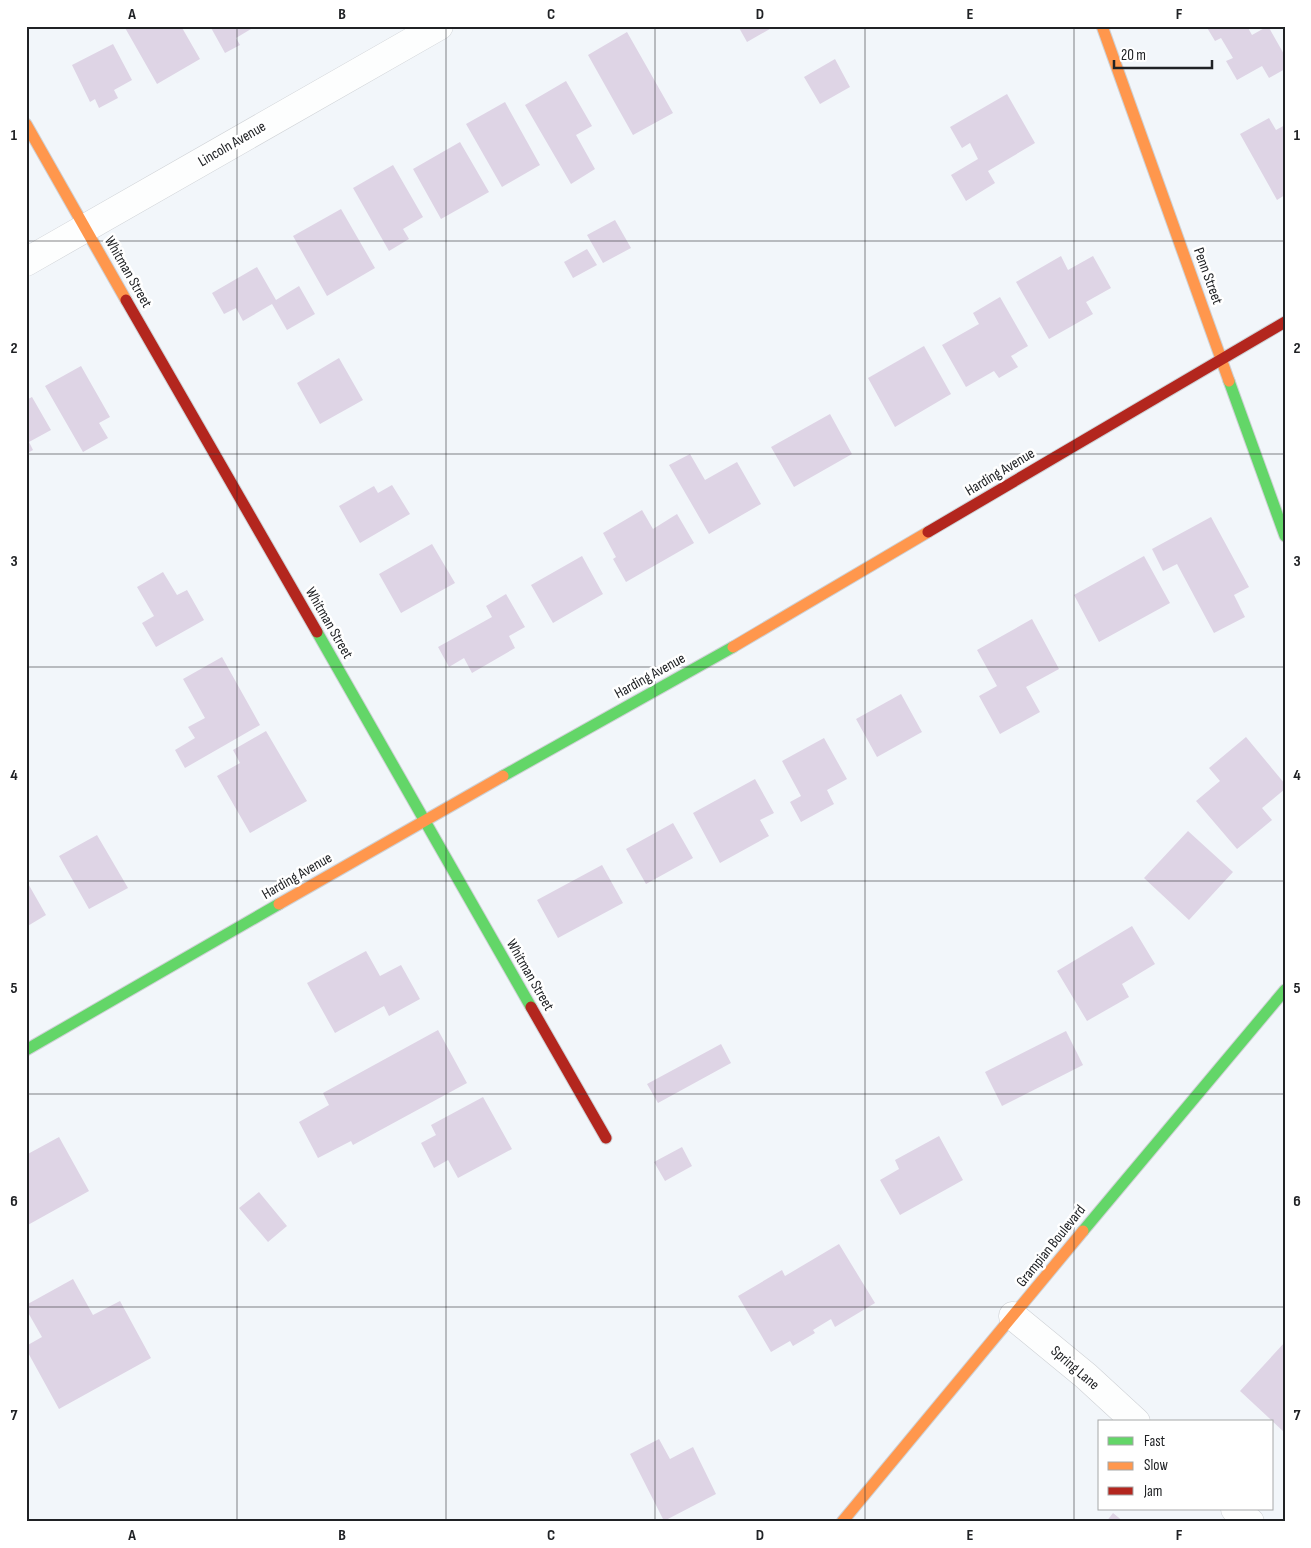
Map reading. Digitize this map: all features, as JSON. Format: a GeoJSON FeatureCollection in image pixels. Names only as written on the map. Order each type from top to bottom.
{"type":"FeatureCollection","features":[{"type":"Feature","properties":{"kind":"street","name":"Lincoln Avenue"},"geometry":{"type":"LineString","coordinates":[[26,262],[439,26]]}},
{"type":"Feature","properties":{"kind":"street","name":"Penn Street"},"geometry":{"type":"LineString","coordinates":[[1102,26],[1285,536]]}},
{"type":"Feature","properties":{"kind":"street","name":"Whitman Street"},"geometry":{"type":"LineString","coordinates":[[26,124],[606,1138]]}},
{"type":"Feature","properties":{"kind":"street","name":"Harding Avenue"},"geometry":{"type":"LineString","coordinates":[[26,1050],[424,820],[737,644],[1285,322]]}},
{"type":"Feature","properties":{"kind":"street","name":"Grampian Boulevard"},"geometry":{"type":"LineString","coordinates":[[842,1522],[1128,1176],[1285,990]]}},
{"type":"Feature","properties":{"kind":"street","name":"Spring Lane"},"geometry":{"type":"LineString","coordinates":[[1013,1316],[1086,1376],[1134,1420]]}},
{"type":"Feature","properties":{"kind":"street"},"geometry":{"type":"LineString","coordinates":[[1237,1510],[1250,1522]]}},
{"type":"Feature","properties":{"kind":"building"},"geometry":{"type":"Polygon","coordinates":[[[124,26],[181,26],[200,59],[157,84],[124,26]]]}},
{"type":"Feature","properties":{"kind":"building"},"geometry":{"type":"Polygon","coordinates":[[[210,26],[256,26],[236,38],[240,45],[225,53],[210,26]]]}},
{"type":"Feature","properties":{"kind":"building"},"geometry":{"type":"Polygon","coordinates":[[[738,26],[775,26],[747,42],[738,26]]]}},
{"type":"Feature","properties":{"kind":"building"},"geometry":{"type":"Polygon","coordinates":[[[1206,26],[1247,26],[1252,35],[1268,26],[1285,56],[1285,69],[1269,78],[1262,66],[1237,80],[1226,61],[1233,58],[1221,38],[1215,41],[1206,26]]]}},
{"type":"Feature","properties":{"kind":"building"},"geometry":{"type":"Polygon","coordinates":[[[627,32],[673,113],[633,135],[588,55],[627,32]]]}},
{"type":"Feature","properties":{"kind":"building"},"geometry":{"type":"Polygon","coordinates":[[[113,44],[132,80],[114,90],[118,98],[99,108],[95,99],[90,102],[72,65],[113,44]]]}},
{"type":"Feature","properties":{"kind":"building"},"geometry":{"type":"Polygon","coordinates":[[[835,59],[850,87],[820,104],[804,77],[835,59]]]}},
{"type":"Feature","properties":{"kind":"building"},"geometry":{"type":"Polygon","coordinates":[[[566,81],[592,126],[576,135],[595,169],[571,184],[525,105],[566,81]]]}},
{"type":"Feature","properties":{"kind":"building"},"geometry":{"type":"Polygon","coordinates":[[[1007,94],[1035,143],[988,171],[995,183],[966,201],[951,175],[978,159],[970,143],[962,148],[950,127],[1007,94]]]}},
{"type":"Feature","properties":{"kind":"building"},"geometry":{"type":"Polygon","coordinates":[[[505,102],[540,165],[502,187],[466,124],[505,102]]]}},
{"type":"Feature","properties":{"kind":"building"},"geometry":{"type":"Polygon","coordinates":[[[1269,118],[1276,130],[1285,125],[1285,195],[1277,200],[1240,134],[1269,118]]]}},
{"type":"Feature","properties":{"kind":"building"},"geometry":{"type":"Polygon","coordinates":[[[460,142],[489,192],[441,219],[413,169],[460,142]]]}},
{"type":"Feature","properties":{"kind":"building"},"geometry":{"type":"Polygon","coordinates":[[[393,165],[423,217],[403,229],[409,239],[389,251],[353,188],[393,165]]]}},
{"type":"Feature","properties":{"kind":"building"},"geometry":{"type":"Polygon","coordinates":[[[341,209],[375,268],[327,296],[293,236],[341,209]]]}},
{"type":"Feature","properties":{"kind":"building"},"geometry":{"type":"Polygon","coordinates":[[[615,220],[631,248],[603,263],[587,235],[615,220]]]}},
{"type":"Feature","properties":{"kind":"building"},"geometry":{"type":"Polygon","coordinates":[[[587,249],[597,265],[573,278],[564,262],[587,249]]]}},
{"type":"Feature","properties":{"kind":"building"},"geometry":{"type":"Polygon","coordinates":[[[1061,256],[1068,270],[1093,256],[1111,288],[1086,302],[1093,314],[1049,339],[1016,282],[1061,256]]]}},
{"type":"Feature","properties":{"kind":"building"},"geometry":{"type":"Polygon","coordinates":[[[257,267],[276,300],[299,286],[315,314],[287,330],[272,304],[243,321],[236,308],[224,314],[212,293],[257,267]]]}},
{"type":"Feature","properties":{"kind":"building"},"geometry":{"type":"Polygon","coordinates":[[[1000,297],[1028,346],[1011,356],[1018,367],[999,378],[994,371],[966,387],[942,345],[979,324],[973,313],[1000,297]]]}},
{"type":"Feature","properties":{"kind":"building"},"geometry":{"type":"Polygon","coordinates":[[[924,346],[951,394],[895,427],[868,378],[924,346]]]}},
{"type":"Feature","properties":{"kind":"building"},"geometry":{"type":"Polygon","coordinates":[[[339,358],[363,400],[320,424],[297,383],[339,358]]]}},
{"type":"Feature","properties":{"kind":"building"},"geometry":{"type":"Polygon","coordinates":[[[81,366],[110,417],[99,423],[108,438],[83,452],[45,386],[81,366]]]}},
{"type":"Feature","properties":{"kind":"building"},"geometry":{"type":"Polygon","coordinates":[[[32,397],[51,430],[29,442],[33,450],[26,454],[26,400],[32,397]]]}},
{"type":"Feature","properties":{"kind":"building"},"geometry":{"type":"Polygon","coordinates":[[[830,414],[852,454],[794,487],[771,447],[830,414]]]}},
{"type":"Feature","properties":{"kind":"building"},"geometry":{"type":"Polygon","coordinates":[[[690,454],[705,480],[737,462],[761,504],[709,534],[669,465],[690,454]]]}},
{"type":"Feature","properties":{"kind":"building"},"geometry":{"type":"Polygon","coordinates":[[[392,485],[410,514],[360,543],[339,506],[374,486],[378,493],[392,485]]]}},
{"type":"Feature","properties":{"kind":"building"},"geometry":{"type":"Polygon","coordinates":[[[642,510],[653,529],[677,514],[694,543],[626,582],[613,559],[616,557],[603,533],[642,510]]]}},
{"type":"Feature","properties":{"kind":"building"},"geometry":{"type":"Polygon","coordinates":[[[1211,517],[1249,587],[1234,595],[1245,617],[1214,633],[1177,564],[1163,571],[1152,549],[1211,517]]]}},
{"type":"Feature","properties":{"kind":"building"},"geometry":{"type":"Polygon","coordinates":[[[432,544],[455,583],[401,613],[379,574],[432,544]]]}},
{"type":"Feature","properties":{"kind":"building"},"geometry":{"type":"Polygon","coordinates":[[[582,556],[603,594],[553,623],[531,585],[582,556]]]}},
{"type":"Feature","properties":{"kind":"building"},"geometry":{"type":"Polygon","coordinates":[[[1144,556],[1170,603],[1099,642],[1074,595],[1144,556]]]}},
{"type":"Feature","properties":{"kind":"building"},"geometry":{"type":"Polygon","coordinates":[[[163,572],[177,595],[187,590],[204,620],[156,647],[142,623],[154,616],[137,587],[163,572]]]}},
{"type":"Feature","properties":{"kind":"building"},"geometry":{"type":"Polygon","coordinates":[[[506,594],[525,627],[509,636],[515,648],[472,673],[464,658],[449,667],[438,647],[492,617],[486,606],[506,594]]]}},
{"type":"Feature","properties":{"kind":"building"},"geometry":{"type":"Polygon","coordinates":[[[1032,619],[1059,669],[1026,687],[1040,712],[1000,734],[979,696],[997,686],[977,650],[1032,619]]]}},
{"type":"Feature","properties":{"kind":"building"},"geometry":{"type":"Polygon","coordinates":[[[222,657],[260,725],[185,768],[175,750],[195,738],[188,727],[205,718],[183,679],[222,657]]]}},
{"type":"Feature","properties":{"kind":"building"},"geometry":{"type":"Polygon","coordinates":[[[901,694],[922,732],[877,757],[856,719],[901,694]]]}},
{"type":"Feature","properties":{"kind":"building"},"geometry":{"type":"Polygon","coordinates":[[[266,731],[307,801],[250,833],[217,776],[240,763],[233,750],[266,731]]]}},
{"type":"Feature","properties":{"kind":"building"},"geometry":{"type":"Polygon","coordinates":[[[1246,737],[1285,784],[1285,789],[1262,808],[1272,820],[1237,849],[1196,801],[1220,781],[1209,768],[1246,737]]]}},
{"type":"Feature","properties":{"kind":"building"},"geometry":{"type":"Polygon","coordinates":[[[824,738],[847,779],[827,790],[834,804],[801,822],[790,802],[801,796],[782,761],[824,738]]]}},
{"type":"Feature","properties":{"kind":"building"},"geometry":{"type":"Polygon","coordinates":[[[755,779],[774,813],[760,820],[769,836],[720,863],[693,813],[755,779]]]}},
{"type":"Feature","properties":{"kind":"building"},"geometry":{"type":"Polygon","coordinates":[[[673,823],[693,858],[646,884],[626,849],[673,823]]]}},
{"type":"Feature","properties":{"kind":"building"},"geometry":{"type":"Polygon","coordinates":[[[1188,831],[1233,872],[1189,920],[1144,878],[1188,831]]]}},
{"type":"Feature","properties":{"kind":"building"},"geometry":{"type":"Polygon","coordinates":[[[97,835],[128,888],[89,909],[59,856],[97,835]]]}},
{"type":"Feature","properties":{"kind":"building"},"geometry":{"type":"Polygon","coordinates":[[[602,865],[623,903],[558,938],[537,900],[602,865]]]}},
{"type":"Feature","properties":{"kind":"building"},"geometry":{"type":"Polygon","coordinates":[[[26,880],[46,915],[26,927],[26,880]]]}},
{"type":"Feature","properties":{"kind":"building"},"geometry":{"type":"Polygon","coordinates":[[[1132,926],[1155,964],[1122,984],[1129,997],[1087,1021],[1057,971],[1132,926]]]}},
{"type":"Feature","properties":{"kind":"building"},"geometry":{"type":"Polygon","coordinates":[[[366,951],[380,976],[401,965],[420,999],[389,1016],[384,1006],[335,1033],[307,983],[366,951]]]}},
{"type":"Feature","properties":{"kind":"building"},"geometry":{"type":"Polygon","coordinates":[[[438,1030],[467,1083],[353,1145],[351,1141],[318,1158],[299,1122],[329,1105],[323,1093],[438,1030]]]}},
{"type":"Feature","properties":{"kind":"building"},"geometry":{"type":"Polygon","coordinates":[[[1066,1031],[1083,1065],[1002,1106],[985,1072],[1066,1031]]]}},
{"type":"Feature","properties":{"kind":"building"},"geometry":{"type":"Polygon","coordinates":[[[721,1044],[731,1063],[658,1103],[647,1084],[721,1044]]]}},
{"type":"Feature","properties":{"kind":"building"},"geometry":{"type":"Polygon","coordinates":[[[483,1097],[512,1149],[458,1178],[448,1160],[434,1168],[421,1143],[436,1135],[431,1125],[483,1097]]]}},
{"type":"Feature","properties":{"kind":"building"},"geometry":{"type":"Polygon","coordinates":[[[939,1136],[963,1180],[900,1215],[880,1180],[899,1169],[895,1160],[939,1136]]]}},
{"type":"Feature","properties":{"kind":"building"},"geometry":{"type":"Polygon","coordinates":[[[59,1137],[89,1191],[26,1226],[26,1155],[59,1137]]]}},
{"type":"Feature","properties":{"kind":"building"},"geometry":{"type":"Polygon","coordinates":[[[682,1147],[692,1166],[665,1181],[654,1162],[682,1147]]]}},
{"type":"Feature","properties":{"kind":"building"},"geometry":{"type":"Polygon","coordinates":[[[259,1192],[287,1226],[268,1242],[239,1208],[259,1192]]]}},
{"type":"Feature","properties":{"kind":"building"},"geometry":{"type":"Polygon","coordinates":[[[839,1244],[875,1303],[835,1327],[831,1319],[813,1330],[815,1333],[793,1346],[790,1341],[771,1352],[738,1296],[782,1270],[785,1276],[839,1244]]]}},
{"type":"Feature","properties":{"kind":"building"},"geometry":{"type":"Polygon","coordinates":[[[73,1279],[93,1315],[120,1301],[151,1358],[59,1409],[26,1349],[26,1346],[42,1337],[26,1309],[26,1305],[73,1279]]]}},
{"type":"Feature","properties":{"kind":"building"},"geometry":{"type":"Polygon","coordinates":[[[1285,1342],[1285,1433],[1274,1423],[1274,1420],[1271,1420],[1240,1391],[1285,1342]]]}},
{"type":"Feature","properties":{"kind":"building"},"geometry":{"type":"Polygon","coordinates":[[[659,1439],[670,1459],[693,1447],[716,1494],[664,1521],[630,1454],[659,1439]]]}},
{"type":"Feature","properties":{"kind":"building"},"geometry":{"type":"Polygon","coordinates":[[[1113,1513],[1124,1522],[1106,1522],[1113,1513]]]}},
{"type":"Feature","properties":{"kind":"traffic: fast"},"geometry":{"type":"LineString","coordinates":[[1229,381],[1285,536]]}},
{"type":"Feature","properties":{"kind":"traffic: fast"},"geometry":{"type":"LineString","coordinates":[[317,632],[531,1007]]}},
{"type":"Feature","properties":{"kind":"traffic: fast"},"geometry":{"type":"LineString","coordinates":[[503,776],[733,647]]}},
{"type":"Feature","properties":{"kind":"traffic: fast"},"geometry":{"type":"LineString","coordinates":[[26,1050],[279,904]]}},
{"type":"Feature","properties":{"kind":"traffic: fast"},"geometry":{"type":"LineString","coordinates":[[1083,1231],[1285,990]]}},
{"type":"Feature","properties":{"kind":"traffic: slow"},"geometry":{"type":"LineString","coordinates":[[1102,26],[1229,381]]}},
{"type":"Feature","properties":{"kind":"traffic: slow"},"geometry":{"type":"LineString","coordinates":[[26,124],[126,300]]}},
{"type":"Feature","properties":{"kind":"traffic: slow"},"geometry":{"type":"LineString","coordinates":[[733,647],[928,532]]}},
{"type":"Feature","properties":{"kind":"traffic: slow"},"geometry":{"type":"LineString","coordinates":[[279,904],[503,776]]}},
{"type":"Feature","properties":{"kind":"traffic: slow"},"geometry":{"type":"LineString","coordinates":[[842,1522],[1083,1231]]}},
{"type":"Feature","properties":{"kind":"traffic: jam"},"geometry":{"type":"LineString","coordinates":[[126,300],[317,632]]}},
{"type":"Feature","properties":{"kind":"traffic: jam"},"geometry":{"type":"LineString","coordinates":[[928,532],[1285,322]]}},
{"type":"Feature","properties":{"kind":"traffic: jam"},"geometry":{"type":"LineString","coordinates":[[531,1007],[606,1138]]}}]}
